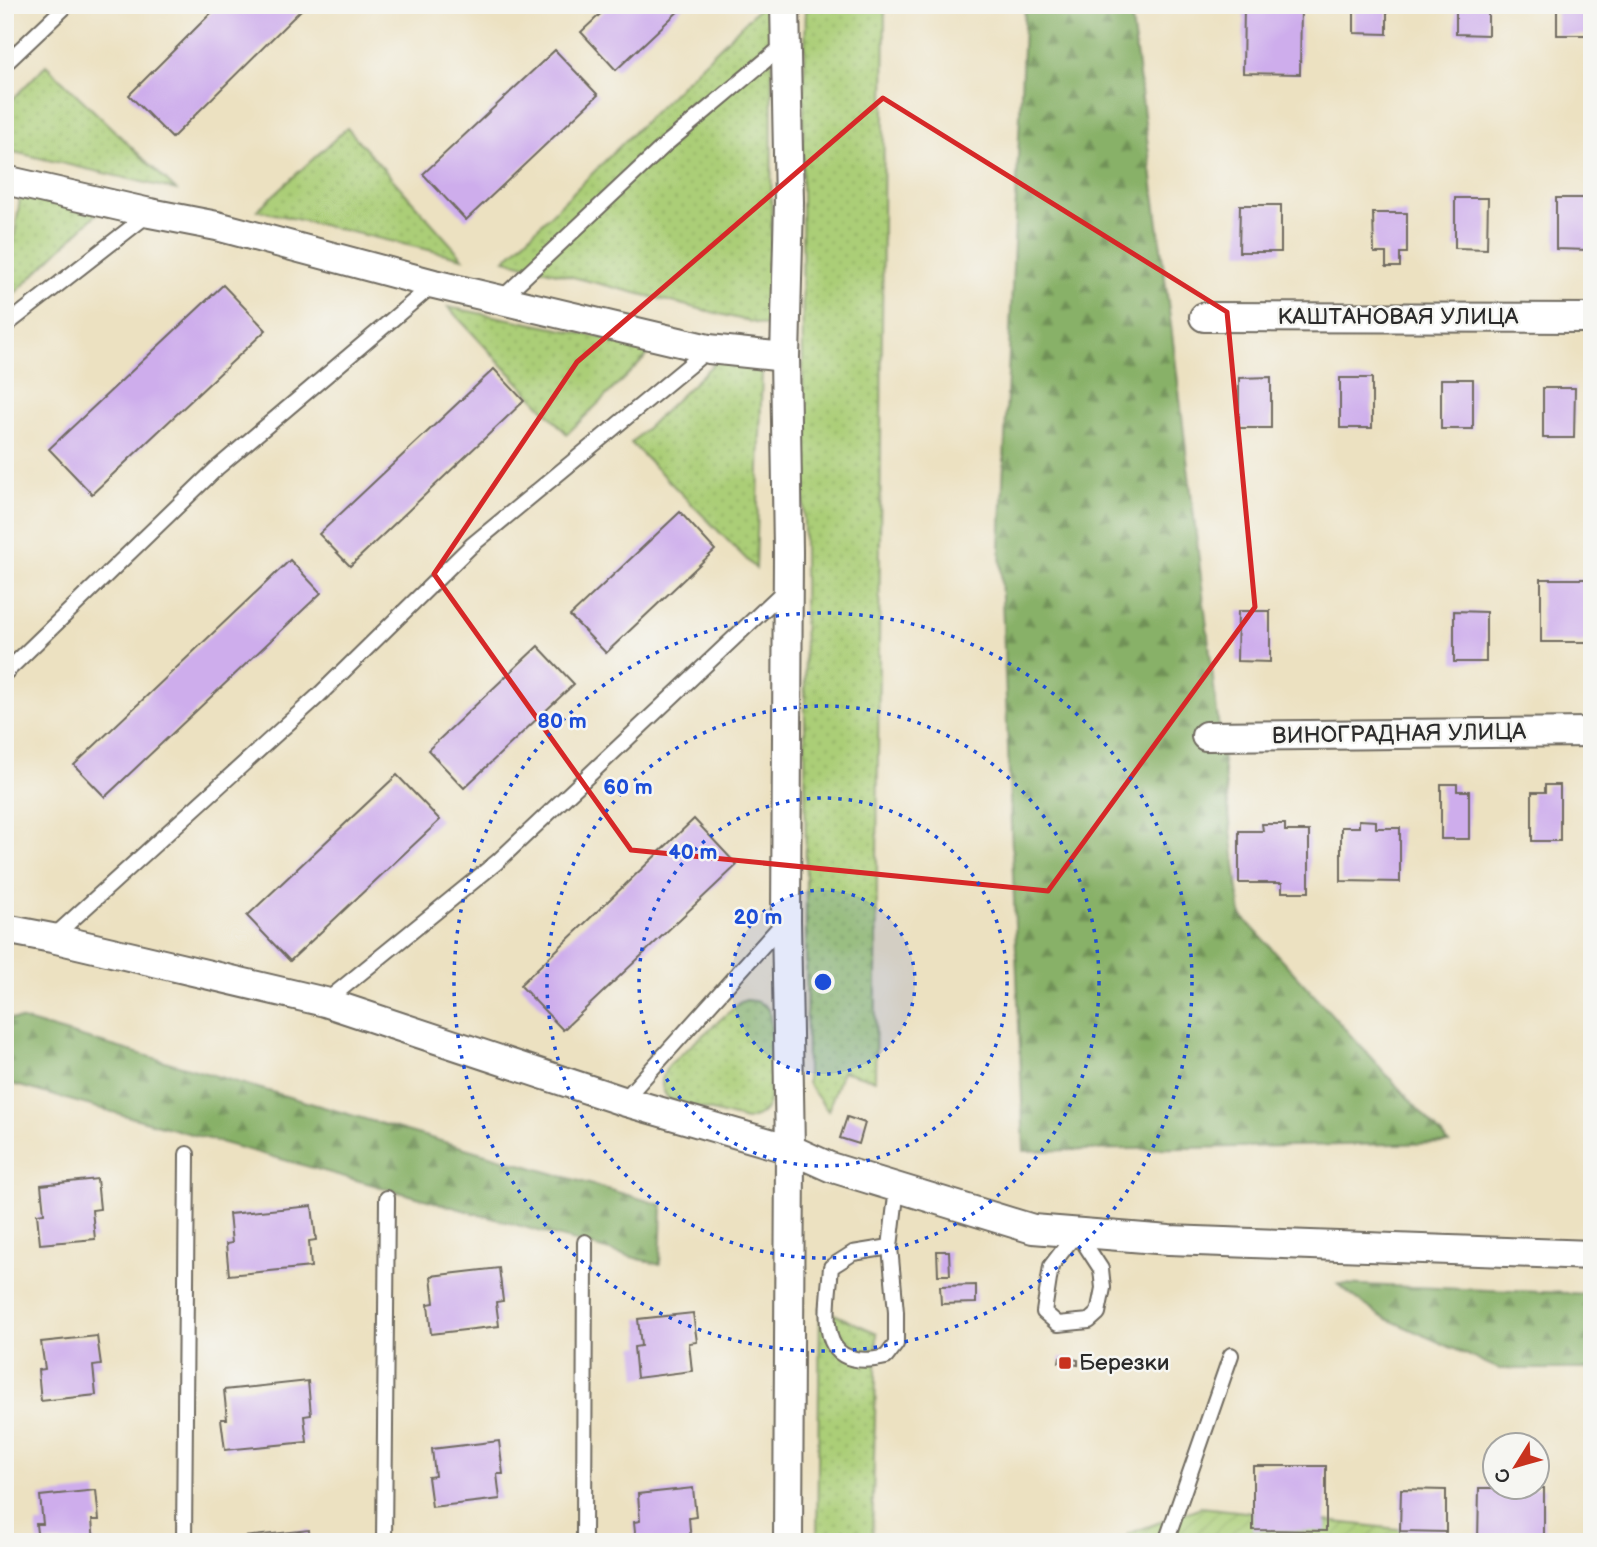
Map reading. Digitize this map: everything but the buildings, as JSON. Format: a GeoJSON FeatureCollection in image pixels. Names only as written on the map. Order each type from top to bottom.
{"type":"FeatureCollection","features":[{"type":"Feature","properties":{"kind":"street"},"geometry":{"type":"LineString","coordinates":[[785,5],[789,202],[785,357],[788,588],[786,920],[790,1149],[788,1542]]}},
{"type":"Feature","properties":{"kind":"street"},"geometry":{"type":"LineString","coordinates":[[5,180],[150,214],[217,226],[434,284],[709,349],[785,357]]}},
{"type":"Feature","properties":{"kind":"street","name":"КАШТАНОВАЯ УЛИЦА"},"geometry":{"type":"LineString","coordinates":[[1204,317],[1592,318]]}},
{"type":"Feature","properties":{"kind":"street","name":"ВИНОГРАДНАЯ УЛИЦА"},"geometry":{"type":"LineString","coordinates":[[1206,736],[1592,732]]}},
{"type":"Feature","properties":{"kind":"street"},"geometry":{"type":"LineString","coordinates":[[5,929],[325,1002],[623,1101],[790,1149],[830,1167],[1033,1229],[1169,1240],[1592,1255]]}},
{"type":"Feature","properties":{"kind":"lane"},"geometry":{"type":"LineString","coordinates":[[5,64],[67,5]]}},
{"type":"Feature","properties":{"kind":"lane"},"geometry":{"type":"LineString","coordinates":[[500,299],[666,144],[784,45],[785,5]]}},
{"type":"Feature","properties":{"kind":"lane"},"geometry":{"type":"LineString","coordinates":[[5,327],[150,214]]}},
{"type":"Feature","properties":{"kind":"lane"},"geometry":{"type":"LineString","coordinates":[[5,673],[217,468],[434,284]]}},
{"type":"Feature","properties":{"kind":"lane"},"geometry":{"type":"LineString","coordinates":[[52,938],[317,697],[472,545],[709,349]]}},
{"type":"Feature","properties":{"kind":"lane"},"geometry":{"type":"LineString","coordinates":[[325,1002],[497,862],[788,588]]}},
{"type":"Feature","properties":{"kind":"lane"},"geometry":{"type":"LineString","coordinates":[[623,1101],[786,920]]}},
{"type":"Feature","properties":{"kind":"lane"},"geometry":{"type":"LineString","coordinates":[[184,1542],[187,1154]]}},
{"type":"Feature","properties":{"kind":"lane"},"geometry":{"type":"LineString","coordinates":[[890,1247],[853,1253],[831,1267],[826,1319],[832,1343],[846,1357],[865,1362],[886,1357],[896,1344],[897,1312],[890,1247],[897,1187]]}},
{"type":"Feature","properties":{"kind":"lane"},"geometry":{"type":"LineString","coordinates":[[384,1542],[387,1198]]}},
{"type":"Feature","properties":{"kind":"lane"},"geometry":{"type":"LineString","coordinates":[[1077,1232],[1101,1269],[1103,1288],[1098,1313],[1089,1321],[1058,1324],[1044,1312],[1051,1266],[1077,1232]]}},
{"type":"Feature","properties":{"kind":"lane"},"geometry":{"type":"LineString","coordinates":[[584,1542],[585,1242]]}},
{"type":"Feature","properties":{"kind":"lane"},"geometry":{"type":"LineString","coordinates":[[1166,1542],[1231,1355]]}},
{"type":"Feature","properties":{"kind":"highlighted area"},"geometry":{"type":"Polygon","coordinates":[[[883,98],[1227,312],[1255,607],[1048,891],[631,850],[434,574],[577,362],[883,98]]]}},
{"type":"Feature","properties":{"kind":"green space"},"geometry":{"type":"Polygon","coordinates":[[[762,5],[772,5],[771,327],[505,260],[762,5]]]}},
{"type":"Feature","properties":{"kind":"green space"},"geometry":{"type":"Polygon","coordinates":[[[806,5],[885,5],[875,1080],[842,1071],[828,1111],[807,1083],[802,188],[806,5]]]}},
{"type":"Feature","properties":{"kind":"green space"},"geometry":{"type":"Polygon","coordinates":[[[1025,5],[1130,5],[1241,915],[1449,1143],[1024,1151],[1000,548],[1025,5]]]}},
{"type":"Feature","properties":{"kind":"green space"},"geometry":{"type":"Polygon","coordinates":[[[46,65],[176,190],[5,150],[5,107],[46,65]]]}},
{"type":"Feature","properties":{"kind":"green space"},"geometry":{"type":"Polygon","coordinates":[[[347,128],[463,258],[257,210],[347,128]]]}},
{"type":"Feature","properties":{"kind":"green space"},"geometry":{"type":"Polygon","coordinates":[[[23,177],[117,194],[5,303],[23,177]]]}},
{"type":"Feature","properties":{"kind":"green space"},"geometry":{"type":"Polygon","coordinates":[[[448,307],[655,348],[567,434],[448,307]]]}},
{"type":"Feature","properties":{"kind":"green space"},"geometry":{"type":"Polygon","coordinates":[[[723,355],[762,371],[756,569],[631,443],[723,355]]]}},
{"type":"Feature","properties":{"kind":"green space"},"geometry":{"type":"Polygon","coordinates":[[[746,1000],[762,1004],[769,1014],[771,1053],[767,1107],[759,1115],[746,1120],[670,1100],[662,1083],[669,1065],[739,1003],[746,1000]]]}},
{"type":"Feature","properties":{"kind":"green space"},"geometry":{"type":"Polygon","coordinates":[[[5,1018],[23,1020],[662,1205],[660,1265],[5,1082],[5,1018]]]}},
{"type":"Feature","properties":{"kind":"green space"},"geometry":{"type":"Polygon","coordinates":[[[1337,1284],[1592,1294],[1592,1369],[1499,1369],[1380,1316],[1337,1284]]]}},
{"type":"Feature","properties":{"kind":"green space"},"geometry":{"type":"Polygon","coordinates":[[[820,1308],[877,1333],[872,1542],[817,1542],[820,1308]]]}},
{"type":"Feature","properties":{"kind":"green space"},"geometry":{"type":"Polygon","coordinates":[[[1201,1507],[1513,1542],[1128,1542],[1128,1534],[1201,1507]]]}},
{"type":"Feature","properties":{"kind":"place","name":"Березки"},"geometry":{"type":"Point","coordinates":[1065,1363]}}]}
